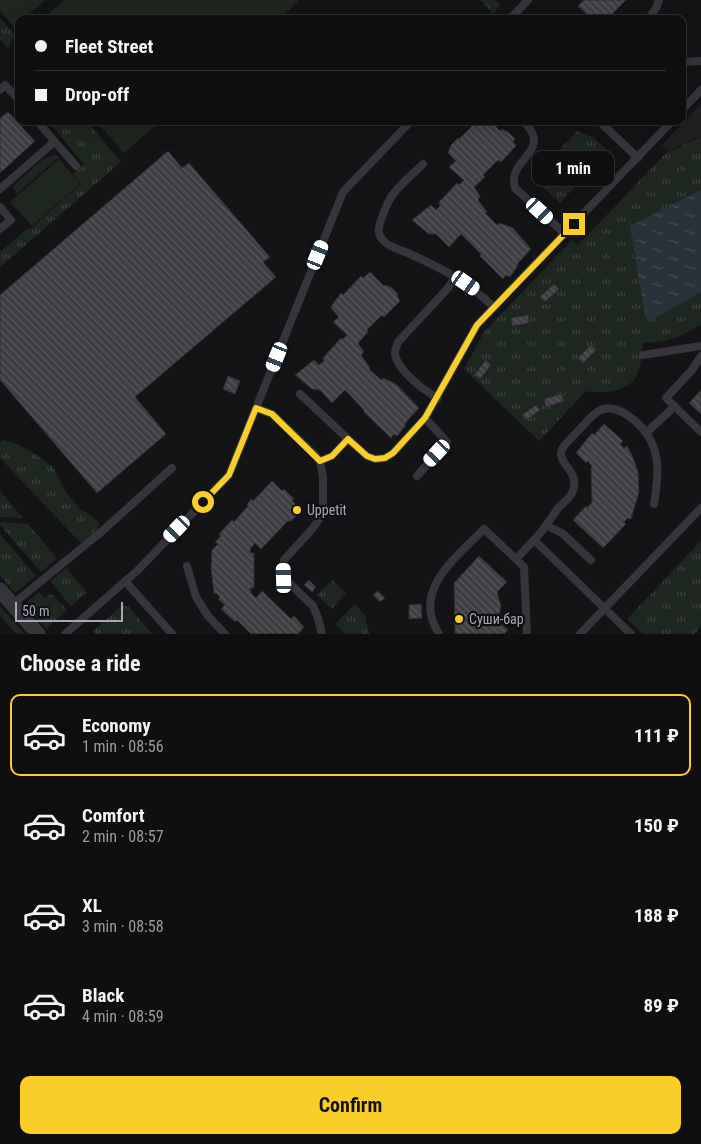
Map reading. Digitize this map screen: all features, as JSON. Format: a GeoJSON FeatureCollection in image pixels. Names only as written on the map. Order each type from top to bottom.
{"type":"FeatureCollection","features":[{"type":"Feature","properties":{"kind":"street"},"geometry":{"type":"LineString","coordinates":[[0,590],[38,634]]}},
{"type":"Feature","properties":{"kind":"lane"},"geometry":{"type":"LineString","coordinates":[[514,15],[528,0]]}},
{"type":"Feature","properties":{"kind":"lane"},"geometry":{"type":"LineString","coordinates":[[651,15],[656,8],[658,0]]}},
{"type":"Feature","properties":{"kind":"lane"},"geometry":{"type":"LineString","coordinates":[[686,62],[701,61]]}},
{"type":"Feature","properties":{"kind":"lane"},"geometry":{"type":"LineString","coordinates":[[0,90],[5,85],[15,96]]}},
{"type":"Feature","properties":{"kind":"lane"},"geometry":{"type":"LineString","coordinates":[[686,106],[701,90]]}},
{"type":"Feature","properties":{"kind":"lane"},"geometry":{"type":"LineString","coordinates":[[40,125],[76,166]]}},
{"type":"Feature","properties":{"kind":"lane"},"geometry":{"type":"LineString","coordinates":[[65,634],[126,581],[229,475],[343,192],[407,125]]}},
{"type":"Feature","properties":{"kind":"lane"},"geometry":{"type":"LineString","coordinates":[[528,125],[534,136],[534,144],[530,153],[514,173],[513,181],[515,188],[565,234]]}},
{"type":"Feature","properties":{"kind":"lane"},"geometry":{"type":"LineString","coordinates":[[603,125],[638,158]]}},
{"type":"Feature","properties":{"kind":"lane"},"geometry":{"type":"LineString","coordinates":[[300,394],[367,456],[375,459],[385,458],[393,453],[425,418],[438,398],[477,325],[668,125]]}},
{"type":"Feature","properties":{"kind":"lane"},"geometry":{"type":"LineString","coordinates":[[0,189],[54,142]]}},
{"type":"Feature","properties":{"kind":"lane"},"geometry":{"type":"LineString","coordinates":[[423,164],[391,196],[378,231],[381,239],[390,246],[436,264],[476,291],[494,308]]}},
{"type":"Feature","properties":{"kind":"lane"},"geometry":{"type":"LineString","coordinates":[[0,207],[11,220],[0,229]]}},
{"type":"Feature","properties":{"kind":"lane"},"geometry":{"type":"LineString","coordinates":[[438,398],[427,392],[401,368],[396,360],[395,351],[398,342],[449,287],[455,276]]}},
{"type":"Feature","properties":{"kind":"lane"},"geometry":{"type":"LineString","coordinates":[[643,355],[701,346]]}},
{"type":"Feature","properties":{"kind":"lane"},"geometry":{"type":"LineString","coordinates":[[701,356],[692,370],[666,398],[701,432]]}},
{"type":"Feature","properties":{"kind":"lane"},"geometry":{"type":"LineString","coordinates":[[647,432],[675,406]]}},
{"type":"Feature","properties":{"kind":"lane"},"geometry":{"type":"LineString","coordinates":[[256,408],[272,414],[320,461],[323,477],[323,506],[320,518],[284,560],[284,578],[313,606],[322,634]]}},
{"type":"Feature","properties":{"kind":"lane"},"geometry":{"type":"LineString","coordinates":[[516,559],[547,526],[559,508],[572,494],[574,484],[573,473],[562,459],[561,451],[565,444],[598,411],[610,409],[622,412],[632,417],[647,432],[654,446],[657,460],[658,480],[654,504]]}},
{"type":"Feature","properties":{"kind":"lane"},"geometry":{"type":"LineString","coordinates":[[417,476],[448,442],[425,418]]}},
{"type":"Feature","properties":{"kind":"lane"},"geometry":{"type":"LineString","coordinates":[[320,461],[332,456],[348,439]]}},
{"type":"Feature","properties":{"kind":"lane"},"geometry":{"type":"LineString","coordinates":[[12,604],[100,534],[172,468]]}},
{"type":"Feature","properties":{"kind":"lane"},"geometry":{"type":"LineString","coordinates":[[580,634],[701,508]]}},
{"type":"Feature","properties":{"kind":"lane"},"geometry":{"type":"LineString","coordinates":[[547,526],[562,533],[591,560]]}},
{"type":"Feature","properties":{"kind":"lane"},"geometry":{"type":"LineString","coordinates":[[438,634],[432,621],[430,598],[433,586],[439,576],[484,529],[524,568],[527,634]]}},
{"type":"Feature","properties":{"kind":"lane"},"geometry":{"type":"LineString","coordinates":[[534,540],[631,634]]}},
{"type":"Feature","properties":{"kind":"lane"},"geometry":{"type":"LineString","coordinates":[[187,566],[196,596],[208,616],[225,634]]}},
{"type":"Feature","properties":{"kind":"lane"},"geometry":{"type":"LineString","coordinates":[[126,581],[172,634]]}},
{"type":"Feature","properties":{"kind":"shaded area"},"geometry":{"type":"Polygon","coordinates":[[[701,104],[701,136],[668,151],[662,145],[681,125],[686,125],[686,120],[701,104]]]}},
{"type":"Feature","properties":{"kind":"green space"},"geometry":{"type":"Polygon","coordinates":[[[0,0],[45,0],[28,15],[15,15],[14,27],[0,11],[0,0]]]}},
{"type":"Feature","properties":{"kind":"green space"},"geometry":{"type":"Polygon","coordinates":[[[64,0],[297,0],[298,2],[283,15],[47,15],[64,0]]]}},
{"type":"Feature","properties":{"kind":"green space"},"geometry":{"type":"Polygon","coordinates":[[[480,0],[496,0],[501,5],[493,13],[480,0]]]}},
{"type":"Feature","properties":{"kind":"green space"},"geometry":{"type":"Polygon","coordinates":[[[0,18],[15,35],[8,48],[0,40],[0,18]]]}},
{"type":"Feature","properties":{"kind":"green space"},"geometry":{"type":"Polygon","coordinates":[[[51,125],[90,125],[121,162],[0,267],[0,252],[28,228],[30,229],[81,184],[73,174],[84,164],[51,125]]]}},
{"type":"Feature","properties":{"kind":"green space"},"geometry":{"type":"Polygon","coordinates":[[[100,125],[156,125],[124,153],[100,125]]]}},
{"type":"Feature","properties":{"kind":"green space"},"geometry":{"type":"Polygon","coordinates":[[[577,131],[593,137],[608,151],[560,203],[533,178],[577,131]]]}},
{"type":"Feature","properties":{"kind":"green space"},"geometry":{"type":"Polygon","coordinates":[[[701,137],[701,324],[674,338],[643,343],[640,366],[632,382],[626,387],[611,392],[586,391],[539,441],[464,369],[484,332],[572,240],[578,245],[666,153],[701,137]]]}},
{"type":"Feature","properties":{"kind":"green space"},"geometry":{"type":"Polygon","coordinates":[[[54,155],[59,157],[17,193],[12,187],[43,159],[54,155]]]}},
{"type":"Feature","properties":{"kind":"green space"},"geometry":{"type":"Polygon","coordinates":[[[59,159],[80,184],[32,226],[10,202],[59,159]]]}},
{"type":"Feature","properties":{"kind":"green space"},"geometry":{"type":"Polygon","coordinates":[[[3,440],[34,453],[53,467],[66,492],[80,509],[99,523],[93,535],[81,542],[77,539],[0,458],[0,442],[3,440]]]}},
{"type":"Feature","properties":{"kind":"green space"},"geometry":{"type":"Polygon","coordinates":[[[0,491],[23,518],[0,517],[0,491]]]}},
{"type":"Feature","properties":{"kind":"green space"},"geometry":{"type":"Polygon","coordinates":[[[0,522],[28,524],[57,558],[41,572],[0,525],[0,522]]]}},
{"type":"Feature","properties":{"kind":"green space"},"geometry":{"type":"Polygon","coordinates":[[[0,534],[36,576],[15,593],[0,576],[0,534]]]}},
{"type":"Feature","properties":{"kind":"green space"},"geometry":{"type":"Polygon","coordinates":[[[701,541],[701,626],[694,634],[643,634],[627,619],[701,541]]]}},
{"type":"Feature","properties":{"kind":"green space"},"geometry":{"type":"Polygon","coordinates":[[[66,568],[87,592],[71,606],[50,581],[66,568]]]}},
{"type":"Feature","properties":{"kind":"green space"},"geometry":{"type":"Polygon","coordinates":[[[332,580],[346,593],[332,609],[317,595],[332,580]]]}},
{"type":"Feature","properties":{"kind":"green space"},"geometry":{"type":"Polygon","coordinates":[[[39,592],[44,597],[52,594],[67,610],[46,629],[24,605],[39,592]]]}},
{"type":"Feature","properties":{"kind":"green space"},"geometry":{"type":"Polygon","coordinates":[[[355,604],[365,615],[369,634],[346,634],[335,624],[355,604]]]}},
{"type":"Feature","properties":{"kind":"green space"},"geometry":{"type":"Polygon","coordinates":[[[122,605],[129,607],[152,634],[96,634],[93,631],[122,605]]]}},
{"type":"Feature","properties":{"kind":"green space"},"geometry":{"type":"Polygon","coordinates":[[[0,606],[25,634],[16,634],[0,616],[0,606]]]}},
{"type":"Feature","properties":{"kind":"water"},"geometry":{"type":"Polygon","coordinates":[[[701,190],[701,292],[650,319],[645,315],[630,226],[701,190]]]}},
{"type":"Feature","properties":{"kind":"building"},"geometry":{"type":"Polygon","coordinates":[[[584,0],[626,0],[613,15],[588,15],[578,6],[584,0]]]}},
{"type":"Feature","properties":{"kind":"building"},"geometry":{"type":"Polygon","coordinates":[[[8,112],[15,120],[15,125],[20,125],[35,141],[0,173],[0,118],[8,112]]]}},
{"type":"Feature","properties":{"kind":"building"},"geometry":{"type":"Polygon","coordinates":[[[473,125],[495,125],[500,131],[502,129],[508,132],[515,139],[513,141],[516,146],[501,162],[498,160],[483,175],[485,177],[474,187],[480,196],[478,200],[487,212],[485,213],[497,225],[500,223],[513,228],[531,249],[518,263],[510,277],[506,275],[503,279],[461,234],[449,247],[436,234],[429,234],[412,220],[431,205],[436,210],[440,206],[439,202],[457,183],[459,185],[464,180],[449,167],[456,161],[448,153],[451,145],[473,125]]]}},
{"type":"Feature","properties":{"kind":"building"},"geometry":{"type":"Polygon","coordinates":[[[168,151],[182,168],[189,163],[270,257],[263,262],[276,277],[135,397],[166,434],[97,493],[0,380],[0,295],[168,151]]]}},
{"type":"Feature","properties":{"kind":"building"},"geometry":{"type":"Polygon","coordinates":[[[370,272],[384,286],[391,287],[398,294],[397,296],[400,301],[367,330],[368,332],[358,343],[364,352],[361,355],[369,369],[381,380],[383,378],[396,384],[419,408],[406,422],[397,436],[394,434],[391,438],[363,411],[345,390],[332,403],[320,390],[312,389],[295,375],[314,360],[319,365],[341,338],[342,340],[347,335],[333,322],[339,317],[331,308],[332,305],[341,293],[343,295],[361,276],[363,278],[370,272]]]}},
{"type":"Feature","properties":{"kind":"building"},"geometry":{"type":"Polygon","coordinates":[[[554,284],[559,289],[545,302],[540,297],[554,284]]]}},
{"type":"Feature","properties":{"kind":"building"},"geometry":{"type":"Polygon","coordinates":[[[528,315],[529,323],[512,326],[511,318],[528,315]]]}},
{"type":"Feature","properties":{"kind":"building"},"geometry":{"type":"Polygon","coordinates":[[[591,345],[596,350],[583,363],[578,358],[591,345]]]}},
{"type":"Feature","properties":{"kind":"building"},"geometry":{"type":"Polygon","coordinates":[[[486,360],[491,365],[480,379],[474,375],[486,360]]]}},
{"type":"Feature","properties":{"kind":"building"},"geometry":{"type":"Polygon","coordinates":[[[228,376],[240,381],[235,394],[223,389],[228,376]]]}},
{"type":"Feature","properties":{"kind":"building"},"geometry":{"type":"Polygon","coordinates":[[[701,390],[701,414],[689,403],[701,390]]]}},
{"type":"Feature","properties":{"kind":"building"},"geometry":{"type":"Polygon","coordinates":[[[561,394],[564,401],[546,407],[544,399],[561,394]]]}},
{"type":"Feature","properties":{"kind":"building"},"geometry":{"type":"Polygon","coordinates":[[[536,405],[540,410],[526,420],[522,415],[536,405]]]}},
{"type":"Feature","properties":{"kind":"building"},"geometry":{"type":"Polygon","coordinates":[[[604,424],[623,441],[620,444],[624,448],[627,446],[632,455],[638,472],[639,492],[631,519],[628,518],[624,522],[626,524],[603,548],[573,520],[592,502],[592,466],[576,453],[592,433],[594,435],[604,424]]]}},
{"type":"Feature","properties":{"kind":"building"},"geometry":{"type":"Polygon","coordinates":[[[272,481],[282,491],[284,489],[294,499],[292,501],[302,510],[291,521],[288,521],[261,549],[255,543],[250,549],[251,553],[254,553],[254,588],[250,588],[251,593],[256,598],[262,591],[291,619],[294,616],[304,627],[298,634],[251,634],[237,620],[235,622],[221,609],[225,605],[218,599],[220,597],[216,593],[214,594],[211,568],[212,550],[218,544],[215,542],[221,536],[219,534],[232,520],[234,522],[248,506],[247,504],[251,499],[253,501],[272,481]]]}},
{"type":"Feature","properties":{"kind":"building"},"geometry":{"type":"Polygon","coordinates":[[[479,556],[507,582],[497,592],[501,606],[498,621],[508,630],[504,634],[455,633],[454,583],[479,556]]]}},
{"type":"Feature","properties":{"kind":"building"},"geometry":{"type":"Polygon","coordinates":[[[309,580],[316,587],[312,592],[304,585],[309,580]]]}},
{"type":"Feature","properties":{"kind":"building"},"geometry":{"type":"Polygon","coordinates":[[[378,591],[385,598],[380,602],[373,595],[378,591]]]}},
{"type":"Feature","properties":{"kind":"building"},"geometry":{"type":"Polygon","coordinates":[[[421,604],[422,618],[409,619],[409,605],[421,604]]]}},
{"type":"Feature","properties":{"kind":"place","name":"Uppetit"},"geometry":{"type":"Point","coordinates":[297,510]}},
{"type":"Feature","properties":{"kind":"place","name":"Суши-бар"},"geometry":{"type":"Point","coordinates":[459,619]}},
{"type":"Feature","properties":{"kind":"route"},"geometry":{"type":"LineString","coordinates":[[203,502],[229,475],[256,408],[272,414],[320,461],[332,456],[348,439],[367,456],[375,459],[385,458],[393,453],[425,418],[438,398],[477,325],[574,224]]}}]}
